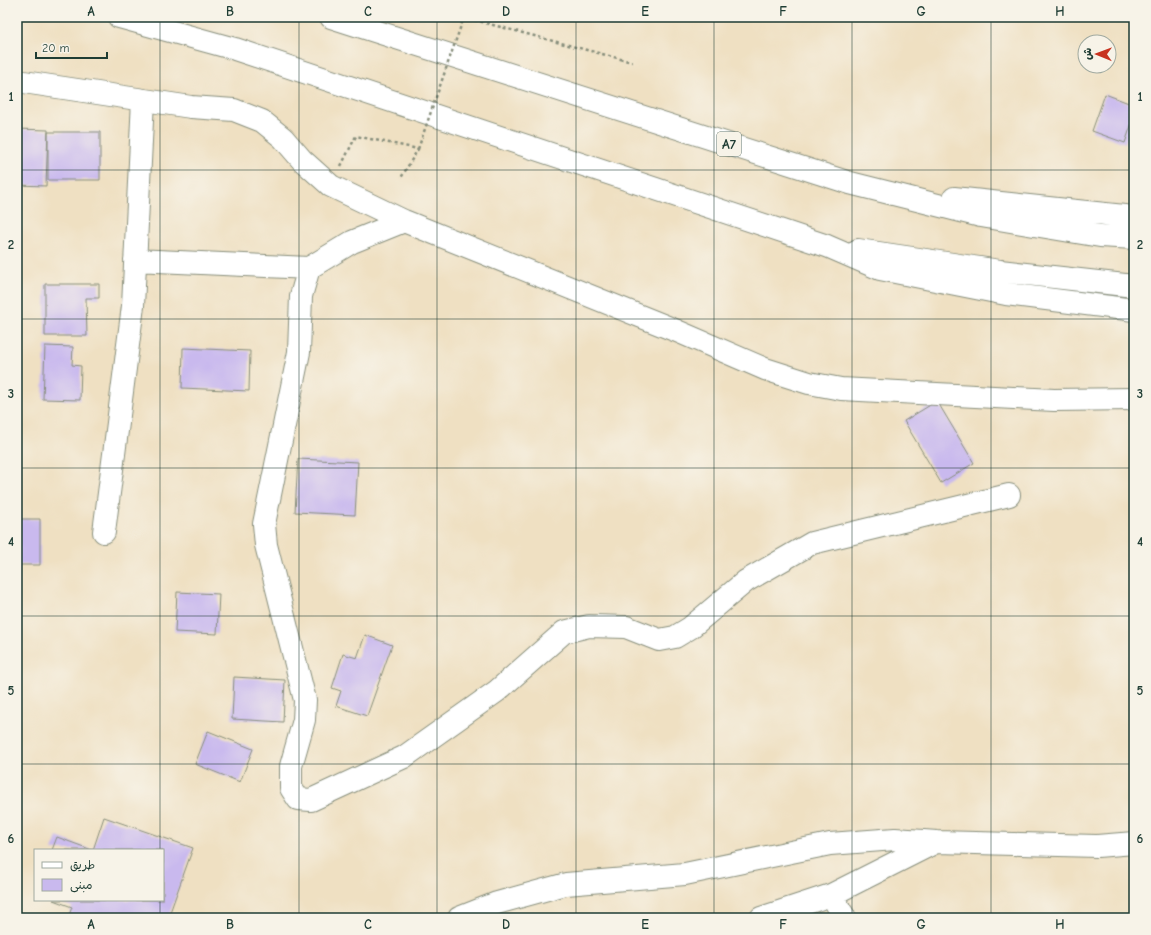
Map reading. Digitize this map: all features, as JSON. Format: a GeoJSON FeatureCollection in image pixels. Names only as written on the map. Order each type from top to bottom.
{"type":"FeatureCollection","features":[{"type":"Feature","properties":{"kind":"main road"},"geometry":{"type":"LineString","coordinates":[[119,17],[235,50],[827,246],[887,270],[1006,294],[1134,310]]}},
{"type":"Feature","properties":{"kind":"main road","name":"A7"},"geometry":{"type":"LineString","coordinates":[[331,17],[850,183],[981,216],[1100,236],[1134,238]]}},
{"type":"Feature","properties":{"kind":"main road"},"geometry":{"type":"LineString","coordinates":[[17,81],[191,107],[234,110],[262,121],[283,138],[302,160],[331,186],[404,221],[669,328],[765,369],[809,383],[841,389],[1054,400],[1134,399]]}},
{"type":"Feature","properties":{"kind":"main road"},"geometry":{"type":"LineString","coordinates":[[104,532],[132,314],[142,100]]}},
{"type":"Feature","properties":{"kind":"main road"},"geometry":{"type":"LineString","coordinates":[[850,183],[960,199],[1134,217]]}},
{"type":"Feature","properties":{"kind":"main road"},"geometry":{"type":"LineString","coordinates":[[135,260],[309,268],[352,242],[404,221]]}},
{"type":"Feature","properties":{"kind":"main road"},"geometry":{"type":"LineString","coordinates":[[827,246],[1000,271],[1134,286]]}},
{"type":"Feature","properties":{"kind":"main road"},"geometry":{"type":"LineString","coordinates":[[309,268],[301,296],[299,352],[264,524],[266,545],[305,700],[304,720],[291,766],[291,788],[298,799],[311,800],[404,757],[497,691],[564,632],[589,626],[626,627],[659,640],[675,637],[690,628],[746,581],[812,543],[1009,495]]}},
{"type":"Feature","properties":{"kind":"main road"},"geometry":{"type":"LineString","coordinates":[[459,918],[497,903],[566,884],[685,874],[830,844],[895,839],[937,842],[1097,846],[1134,843]]}},
{"type":"Feature","properties":{"kind":"main road"},"geometry":{"type":"LineString","coordinates":[[761,918],[831,895],[937,842]]}},
{"type":"Feature","properties":{"kind":"main road"},"geometry":{"type":"LineString","coordinates":[[831,895],[844,918]]}},
{"type":"Feature","properties":{"kind":"path"},"geometry":{"type":"LineString","coordinates":[[401,178],[418,149],[464,17],[632,62]]}},
{"type":"Feature","properties":{"kind":"path"},"geometry":{"type":"LineString","coordinates":[[331,186],[356,136],[418,149]]}},
{"type":"Feature","properties":{"kind":"building"},"geometry":{"type":"Polygon","coordinates":[[[1105,94],[1134,105],[1134,117],[1125,143],[1092,131],[1105,94]]]}},
{"type":"Feature","properties":{"kind":"building"},"geometry":{"type":"Polygon","coordinates":[[[17,129],[48,130],[46,186],[17,185],[17,129]]]}},
{"type":"Feature","properties":{"kind":"building"},"geometry":{"type":"Polygon","coordinates":[[[48,132],[100,132],[100,180],[48,180],[48,132]]]}},
{"type":"Feature","properties":{"kind":"building"},"geometry":{"type":"Polygon","coordinates":[[[45,284],[99,284],[99,298],[86,298],[87,336],[45,336],[45,284]]]}},
{"type":"Feature","properties":{"kind":"building"},"geometry":{"type":"Polygon","coordinates":[[[45,346],[73,347],[72,365],[81,366],[80,400],[43,399],[45,346]]]}},
{"type":"Feature","properties":{"kind":"building"},"geometry":{"type":"Polygon","coordinates":[[[183,348],[250,351],[249,391],[182,388],[183,348]]]}},
{"type":"Feature","properties":{"kind":"building"},"geometry":{"type":"Polygon","coordinates":[[[937,401],[974,463],[941,483],[904,421],[937,401]]]}},
{"type":"Feature","properties":{"kind":"building"},"geometry":{"type":"Polygon","coordinates":[[[298,459],[358,462],[355,515],[295,512],[298,459]]]}},
{"type":"Feature","properties":{"kind":"building"},"geometry":{"type":"Polygon","coordinates":[[[17,519],[40,519],[40,565],[17,565],[17,519]]]}},
{"type":"Feature","properties":{"kind":"building"},"geometry":{"type":"Polygon","coordinates":[[[177,592],[219,594],[217,634],[175,632],[177,592]]]}},
{"type":"Feature","properties":{"kind":"building"},"geometry":{"type":"Polygon","coordinates":[[[365,635],[392,645],[367,716],[336,706],[341,691],[332,688],[343,654],[357,658],[365,635]]]}},
{"type":"Feature","properties":{"kind":"building"},"geometry":{"type":"Polygon","coordinates":[[[234,677],[285,680],[283,722],[232,719],[234,677]]]}},
{"type":"Feature","properties":{"kind":"building"},"geometry":{"type":"Polygon","coordinates":[[[208,731],[253,749],[240,782],[195,764],[208,731]]]}},
{"type":"Feature","properties":{"kind":"building"},"geometry":{"type":"Polygon","coordinates":[[[104,817],[193,848],[168,918],[68,918],[72,907],[56,901],[164,901],[164,849],[93,849],[104,817]]]}},
{"type":"Feature","properties":{"kind":"building"},"geometry":{"type":"Polygon","coordinates":[[[57,837],[89,849],[52,849],[57,837]]]}}]}
